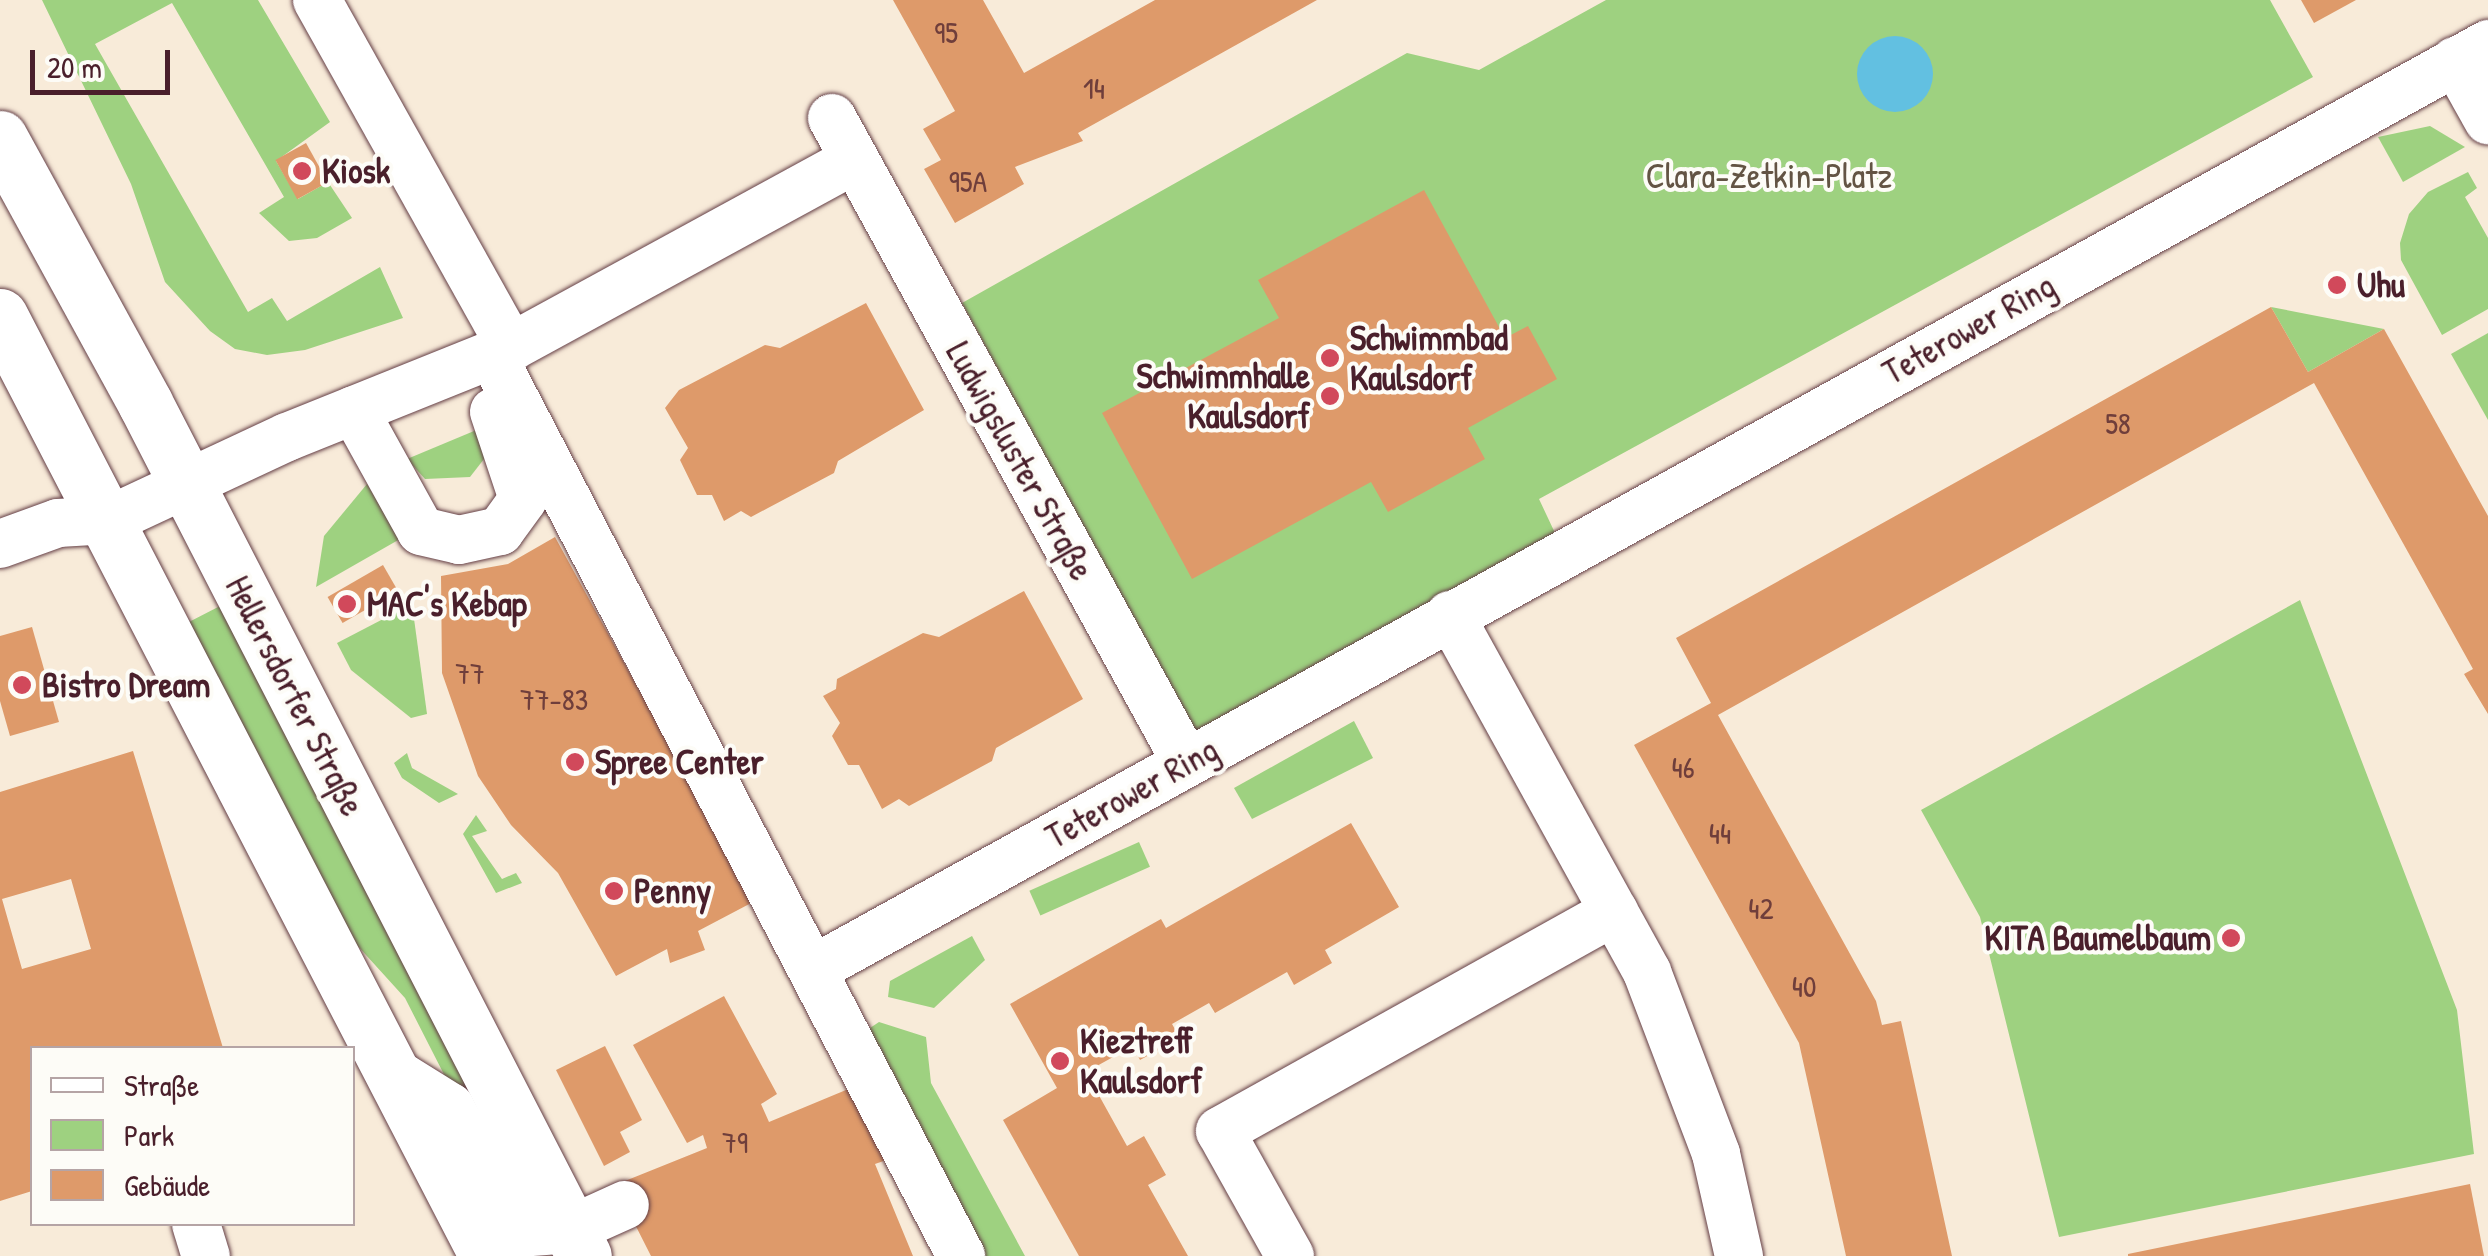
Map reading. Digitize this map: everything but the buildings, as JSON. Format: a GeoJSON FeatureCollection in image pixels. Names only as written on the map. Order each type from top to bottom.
{"type":"FeatureCollection","features":[{"type":"Feature","properties":{"kind":"main road","name":"Hellersdorfer Straße"},"geometry":{"type":"LineString","coordinates":[[0,138],[186,484],[578,1243]]}},
{"type":"Feature","properties":{"kind":"main road"},"geometry":{"type":"LineString","coordinates":[[0,316],[488,1256]]}},
{"type":"Feature","properties":{"kind":"street"},"geometry":{"type":"LineString","coordinates":[[317,0],[491,356],[961,1256]]}},
{"type":"Feature","properties":{"kind":"street"},"geometry":{"type":"LineString","coordinates":[[2472,53],[2488,120]]}},
{"type":"Feature","properties":{"kind":"street","name":"Teterower Ring"},"geometry":{"type":"LineString","coordinates":[[814,969],[2472,53]]}},
{"type":"Feature","properties":{"kind":"street","name":"Ludwigsluster Straße"},"geometry":{"type":"LineString","coordinates":[[832,118],[1186,762]]}},
{"type":"Feature","properties":{"kind":"street"},"geometry":{"type":"LineString","coordinates":[[0,544],[58,523],[109,520],[354,410],[491,356],[854,160]]}},
{"type":"Feature","properties":{"kind":"street"},"geometry":{"type":"LineString","coordinates":[[354,410],[421,531],[458,540],[500,531],[523,499],[504,433],[491,356]]}},
{"type":"Feature","properties":{"kind":"street"},"geometry":{"type":"LineString","coordinates":[[1450,615],[1614,912],[1680,1046],[1716,1154],[1738,1256]]}},
{"type":"Feature","properties":{"kind":"street"},"geometry":{"type":"LineString","coordinates":[[1290,1256],[1220,1130],[1614,912]]}},
{"type":"Feature","properties":{"kind":"street"},"geometry":{"type":"LineString","coordinates":[[392,1070],[450,1107],[518,1233],[578,1243],[625,1205]]}},
{"type":"Feature","properties":{"kind":"street"},"geometry":{"type":"LineString","coordinates":[[197,1226],[206,1256]]}},
{"type":"Feature","properties":{"kind":"green space"},"geometry":{"type":"Polygon","coordinates":[[[42,0],[258,0],[330,122],[276,161],[298,199],[328,182],[352,218],[317,238],[289,241],[259,213],[284,197],[172,3],[95,44],[248,312],[272,298],[287,321],[380,267],[403,318],[305,350],[267,355],[235,349],[210,331],[165,282],[131,184],[42,0]]]}},
{"type":"Feature","properties":{"kind":"green space","name":"Clara-Zetkin-Platz"},"geometry":{"type":"Polygon","coordinates":[[[1606,0],[2270,0],[2313,77],[1539,499],[1555,533],[1194,732],[962,303],[1407,53],[1479,70],[1606,0]]]}},
{"type":"Feature","properties":{"kind":"green space"},"geometry":{"type":"Polygon","coordinates":[[[2430,126],[2465,147],[2403,182],[2378,137],[2430,126]]]}},
{"type":"Feature","properties":{"kind":"green space"},"geometry":{"type":"Polygon","coordinates":[[[2468,172],[2477,188],[2465,197],[2488,238],[2488,309],[2442,335],[2401,260],[2400,243],[2409,214],[2428,192],[2468,172]]]}},
{"type":"Feature","properties":{"kind":"green space"},"geometry":{"type":"Polygon","coordinates":[[[2271,307],[2384,329],[2308,372],[2271,307]]]}},
{"type":"Feature","properties":{"kind":"green space"},"geometry":{"type":"Polygon","coordinates":[[[2488,333],[2488,420],[2451,354],[2488,333]]]}},
{"type":"Feature","properties":{"kind":"green space"},"geometry":{"type":"Polygon","coordinates":[[[486,426],[491,450],[470,477],[425,479],[407,459],[486,426]]]}},
{"type":"Feature","properties":{"kind":"green space"},"geometry":{"type":"Polygon","coordinates":[[[367,484],[400,539],[316,587],[324,536],[367,484]]]}},
{"type":"Feature","properties":{"kind":"green space","name":"KITA Baumelbaum"},"geometry":{"type":"Polygon","coordinates":[[[2300,600],[2457,1010],[2474,1154],[2059,1237],[1980,917],[1921,810],[2300,600]]]}},
{"type":"Feature","properties":{"kind":"green space"},"geometry":{"type":"Polygon","coordinates":[[[412,604],[427,714],[411,718],[351,670],[337,643],[412,604]]]}},
{"type":"Feature","properties":{"kind":"green space"},"geometry":{"type":"Polygon","coordinates":[[[220,606],[521,1193],[505,1194],[405,998],[356,944],[187,623],[220,606]]]}},
{"type":"Feature","properties":{"kind":"green space"},"geometry":{"type":"Polygon","coordinates":[[[1354,721],[1373,758],[1252,819],[1234,788],[1354,721]]]}},
{"type":"Feature","properties":{"kind":"green space"},"geometry":{"type":"Polygon","coordinates":[[[407,753],[412,768],[458,794],[439,803],[402,778],[394,763],[407,753]]]}},
{"type":"Feature","properties":{"kind":"green space"},"geometry":{"type":"Polygon","coordinates":[[[476,815],[487,831],[472,836],[502,879],[516,873],[522,883],[496,893],[463,834],[476,815]]]}},
{"type":"Feature","properties":{"kind":"green space"},"geometry":{"type":"Polygon","coordinates":[[[1139,842],[1150,867],[1040,915],[1029,891],[1139,842]]]}},
{"type":"Feature","properties":{"kind":"green space"},"geometry":{"type":"Polygon","coordinates":[[[972,936],[985,960],[934,1008],[888,997],[890,981],[972,936]]]}},
{"type":"Feature","properties":{"kind":"green space"},"geometry":{"type":"Polygon","coordinates":[[[879,1022],[926,1037],[931,1083],[1025,1256],[976,1256],[867,1030],[879,1022]]]}},
{"type":"Feature","properties":{"kind":"water"},"geometry":{"type":"Polygon","coordinates":[[[1895,36],[1922,47],[1933,74],[1922,101],[1895,112],[1868,101],[1857,74],[1868,47],[1895,36]]]}},
{"type":"Feature","properties":{"kind":"place","name":"Kiosk"},"geometry":{"type":"Point","coordinates":[302,171]}},
{"type":"Feature","properties":{"kind":"place","name":"Uhu"},"geometry":{"type":"Point","coordinates":[2337,285]}},
{"type":"Feature","properties":{"kind":"place","name":"Schwimmbad Kaulsdorf"},"geometry":{"type":"Point","coordinates":[1330,358]}},
{"type":"Feature","properties":{"kind":"place","name":"Schwimmhalle Kaulsdorf"},"geometry":{"type":"Point","coordinates":[1330,396]}},
{"type":"Feature","properties":{"kind":"place","name":"MAC's Kebap"},"geometry":{"type":"Point","coordinates":[347,604]}},
{"type":"Feature","properties":{"kind":"place","name":"Bistro Dream"},"geometry":{"type":"Point","coordinates":[22,685]}},
{"type":"Feature","properties":{"kind":"place","name":"Spree Center"},"geometry":{"type":"Point","coordinates":[575,762]}},
{"type":"Feature","properties":{"kind":"place","name":"Penny"},"geometry":{"type":"Point","coordinates":[614,891]}},
{"type":"Feature","properties":{"kind":"place","name":"KITA Baumelbaum"},"geometry":{"type":"Point","coordinates":[2231,938]}},
{"type":"Feature","properties":{"kind":"place","name":"Kieztreff Kaulsdorf"},"geometry":{"type":"Point","coordinates":[1060,1061]}}]}
